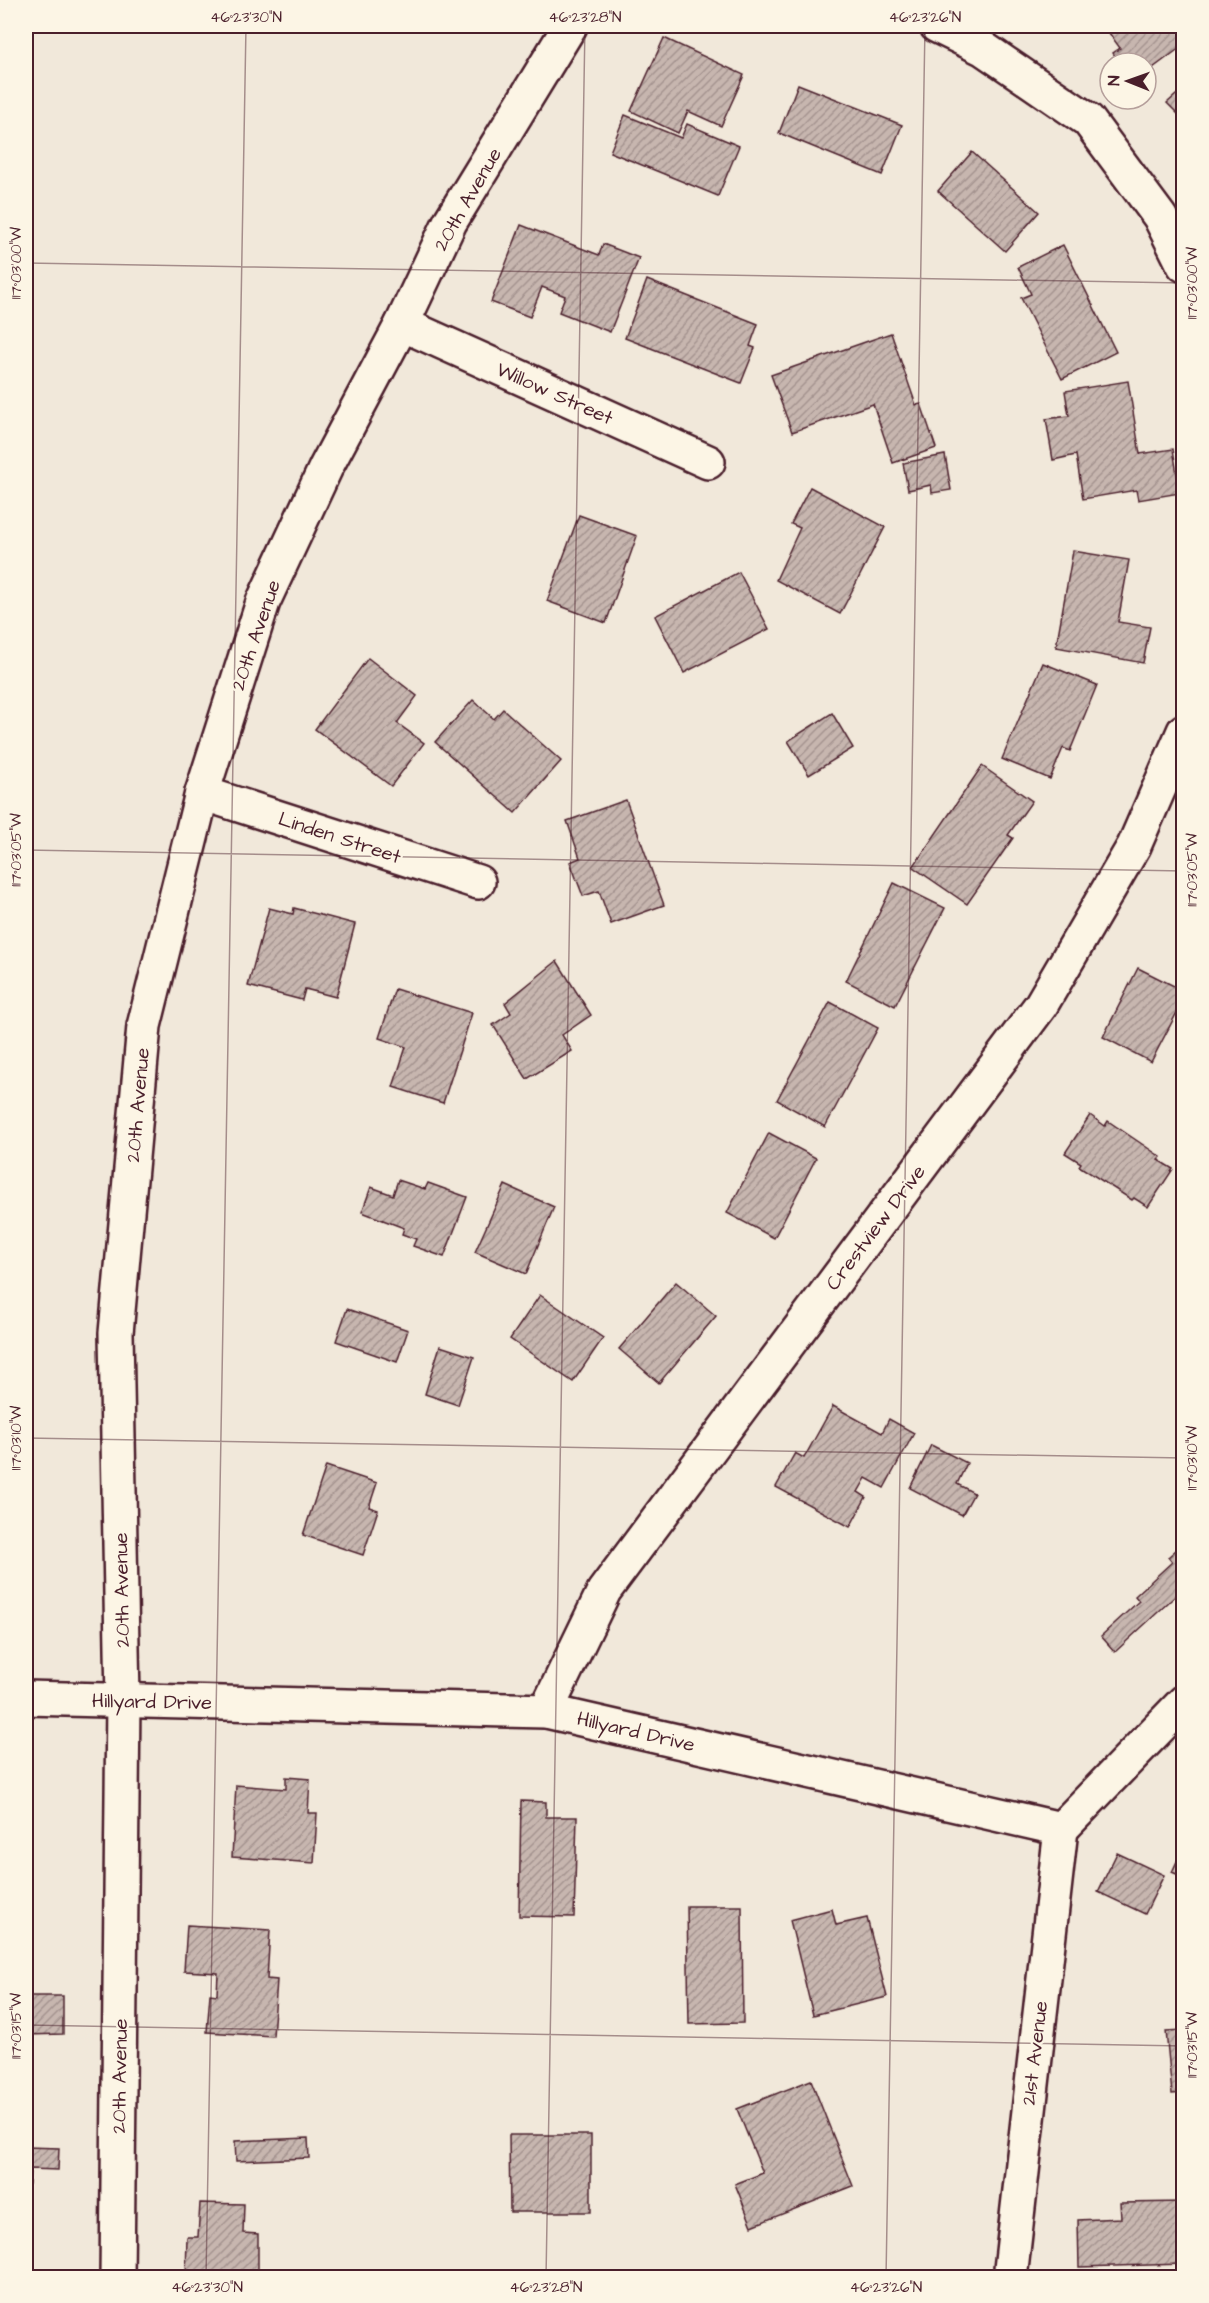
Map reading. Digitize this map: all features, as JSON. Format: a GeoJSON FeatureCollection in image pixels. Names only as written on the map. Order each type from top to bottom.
{"type":"FeatureCollection","features":[{"type":"Feature","properties":{"kind":"street","name":"20th Avenue"},"geometry":{"type":"LineString","coordinates":[[117,2277],[123,1700],[116,1333],[144,1026],[202,793],[263,602],[326,467],[402,324],[450,222],[570,26]]}},
{"type":"Feature","properties":{"kind":"street"},"geometry":{"type":"LineString","coordinates":[[938,26],[984,49],[1088,120],[1160,218],[1184,265]]}},
{"type":"Feature","properties":{"kind":"street","name":"Willow Street"},"geometry":{"type":"LineString","coordinates":[[402,324],[708,462]]}},
{"type":"Feature","properties":{"kind":"street","name":"Crestview Drive"},"geometry":{"type":"LineString","coordinates":[[546,1711],[604,1591],[1041,1005],[1134,846],[1184,731]]}},
{"type":"Feature","properties":{"kind":"street","name":"Linden Street"},"geometry":{"type":"LineString","coordinates":[[202,793],[478,882]]}},
{"type":"Feature","properties":{"kind":"street","name":"Hillyard Drive"},"geometry":{"type":"LineString","coordinates":[[26,1698],[546,1711],[1061,1829]]}},
{"type":"Feature","properties":{"kind":"street"},"geometry":{"type":"LineString","coordinates":[[1061,1829],[1184,1701]]}},
{"type":"Feature","properties":{"kind":"street","name":"21st Avenue"},"geometry":{"type":"LineString","coordinates":[[1001,2275],[1061,1829]]}},
{"type":"Feature","properties":{"kind":"building"},"geometry":{"type":"Polygon","coordinates":[[[1104,26],[1183,26],[1184,45],[1158,64],[1158,51],[1116,51],[1120,48],[1104,26]]]}},
{"type":"Feature","properties":{"kind":"building"},"geometry":{"type":"Polygon","coordinates":[[[664,38],[744,75],[721,126],[688,111],[678,133],[631,111],[664,38]]]}},
{"type":"Feature","properties":{"kind":"building"},"geometry":{"type":"Polygon","coordinates":[[[798,84],[902,125],[882,175],[779,133],[798,84]]]}},
{"type":"Feature","properties":{"kind":"building"},"geometry":{"type":"Polygon","coordinates":[[[1184,88],[1184,120],[1167,103],[1184,88]]]}},
{"type":"Feature","properties":{"kind":"building"},"geometry":{"type":"Polygon","coordinates":[[[625,115],[681,138],[687,124],[739,146],[718,196],[610,152],[625,115]]]}},
{"type":"Feature","properties":{"kind":"building"},"geometry":{"type":"Polygon","coordinates":[[[972,152],[1039,212],[1005,251],[938,191],[972,152]]]}},
{"type":"Feature","properties":{"kind":"building"},"geometry":{"type":"Polygon","coordinates":[[[521,225],[599,255],[603,244],[639,258],[610,332],[559,312],[565,296],[542,287],[530,317],[491,302],[521,225]]]}},
{"type":"Feature","properties":{"kind":"building"},"geometry":{"type":"Polygon","coordinates":[[[1063,245],[1116,352],[1062,379],[1021,298],[1031,294],[1018,267],[1063,245]]]}},
{"type":"Feature","properties":{"kind":"building"},"geometry":{"type":"Polygon","coordinates":[[[647,280],[758,324],[750,346],[755,348],[741,383],[625,338],[647,280]]]}},
{"type":"Feature","properties":{"kind":"building"},"geometry":{"type":"Polygon","coordinates":[[[891,333],[916,405],[921,404],[936,448],[893,463],[873,404],[792,432],[771,375],[891,333]]]}},
{"type":"Feature","properties":{"kind":"building"},"geometry":{"type":"Polygon","coordinates":[[[1128,381],[1140,454],[1173,449],[1180,493],[1138,500],[1136,490],[1083,499],[1076,455],[1053,460],[1046,419],[1069,416],[1065,391],[1128,381]]]}},
{"type":"Feature","properties":{"kind":"building"},"geometry":{"type":"Polygon","coordinates":[[[945,455],[951,490],[932,493],[931,485],[908,490],[903,463],[945,455]]]}},
{"type":"Feature","properties":{"kind":"building"},"geometry":{"type":"Polygon","coordinates":[[[810,487],[885,527],[840,614],[776,580],[800,528],[791,524],[810,487]]]}},
{"type":"Feature","properties":{"kind":"building"},"geometry":{"type":"Polygon","coordinates":[[[579,515],[637,536],[606,623],[547,601],[579,515]]]}},
{"type":"Feature","properties":{"kind":"building"},"geometry":{"type":"Polygon","coordinates":[[[1073,551],[1129,560],[1118,622],[1150,627],[1143,663],[1056,647],[1073,551]]]}},
{"type":"Feature","properties":{"kind":"building"},"geometry":{"type":"Polygon","coordinates":[[[739,572],[769,629],[684,673],[655,616],[739,572]]]}},
{"type":"Feature","properties":{"kind":"building"},"geometry":{"type":"Polygon","coordinates":[[[368,658],[417,696],[397,723],[424,743],[391,786],[315,729],[368,658]]]}},
{"type":"Feature","properties":{"kind":"building"},"geometry":{"type":"Polygon","coordinates":[[[1043,663],[1097,685],[1070,751],[1063,748],[1050,779],[1002,759],[1043,663]]]}},
{"type":"Feature","properties":{"kind":"building"},"geometry":{"type":"Polygon","coordinates":[[[473,700],[494,719],[503,709],[561,761],[515,813],[435,742],[473,700]]]}},
{"type":"Feature","properties":{"kind":"building"},"geometry":{"type":"Polygon","coordinates":[[[832,713],[853,748],[809,775],[788,741],[832,713]]]}},
{"type":"Feature","properties":{"kind":"building"},"geometry":{"type":"Polygon","coordinates":[[[982,766],[1032,801],[1008,835],[1013,838],[967,904],[913,867],[982,766]]]}},
{"type":"Feature","properties":{"kind":"building"},"geometry":{"type":"Polygon","coordinates":[[[626,800],[664,905],[611,924],[599,891],[583,896],[570,862],[580,858],[567,821],[626,800]]]}},
{"type":"Feature","properties":{"kind":"building"},"geometry":{"type":"Polygon","coordinates":[[[894,883],[945,908],[895,1006],[846,981],[894,883]]]}},
{"type":"Feature","properties":{"kind":"building"},"geometry":{"type":"Polygon","coordinates":[[[269,908],[293,914],[294,908],[355,924],[336,997],[305,989],[302,1000],[248,986],[269,908]]]}},
{"type":"Feature","properties":{"kind":"building"},"geometry":{"type":"Polygon","coordinates":[[[557,961],[591,1015],[562,1035],[572,1051],[527,1079],[493,1025],[511,1013],[505,1003],[557,961]]]}},
{"type":"Feature","properties":{"kind":"building"},"geometry":{"type":"Polygon","coordinates":[[[1138,968],[1184,991],[1184,999],[1151,1062],[1103,1037],[1138,968]]]}},
{"type":"Feature","properties":{"kind":"building"},"geometry":{"type":"Polygon","coordinates":[[[395,989],[472,1013],[443,1103],[393,1087],[406,1047],[379,1038],[395,989]]]}},
{"type":"Feature","properties":{"kind":"building"},"geometry":{"type":"Polygon","coordinates":[[[830,1002],[878,1028],[825,1127],[777,1100],[830,1002]]]}},
{"type":"Feature","properties":{"kind":"building"},"geometry":{"type":"Polygon","coordinates":[[[1090,1115],[1105,1126],[1108,1121],[1161,1157],[1158,1160],[1173,1169],[1148,1207],[1134,1198],[1132,1200],[1079,1166],[1081,1163],[1065,1153],[1090,1115]]]}},
{"type":"Feature","properties":{"kind":"building"},"geometry":{"type":"Polygon","coordinates":[[[769,1133],[816,1158],[774,1238],[727,1213],[769,1133]]]}},
{"type":"Feature","properties":{"kind":"building"},"geometry":{"type":"Polygon","coordinates":[[[398,1180],[425,1189],[428,1183],[467,1197],[444,1257],[413,1246],[416,1239],[402,1234],[404,1228],[362,1212],[371,1187],[393,1195],[398,1180]]]}},
{"type":"Feature","properties":{"kind":"building"},"geometry":{"type":"Polygon","coordinates":[[[505,1185],[554,1207],[526,1274],[475,1252],[505,1185]]]}},
{"type":"Feature","properties":{"kind":"building"},"geometry":{"type":"Polygon","coordinates":[[[676,1282],[716,1316],[659,1383],[619,1349],[676,1282]]]}},
{"type":"Feature","properties":{"kind":"building"},"geometry":{"type":"Polygon","coordinates":[[[540,1295],[603,1338],[573,1382],[510,1339],[540,1295]]]}},
{"type":"Feature","properties":{"kind":"building"},"geometry":{"type":"Polygon","coordinates":[[[347,1309],[408,1330],[397,1362],[336,1341],[347,1309]]]}},
{"type":"Feature","properties":{"kind":"building"},"geometry":{"type":"Polygon","coordinates":[[[440,1346],[474,1357],[458,1405],[425,1394],[440,1346]]]}},
{"type":"Feature","properties":{"kind":"building"},"geometry":{"type":"Polygon","coordinates":[[[833,1406],[882,1433],[889,1419],[914,1433],[884,1488],[866,1478],[858,1492],[866,1497],[850,1527],[776,1487],[795,1453],[804,1458],[833,1406]]]}},
{"type":"Feature","properties":{"kind":"building"},"geometry":{"type":"Polygon","coordinates":[[[931,1445],[967,1463],[957,1484],[974,1493],[962,1515],[910,1488],[931,1445]]]}},
{"type":"Feature","properties":{"kind":"building"},"geometry":{"type":"Polygon","coordinates":[[[326,1466],[377,1483],[369,1507],[378,1510],[363,1555],[303,1535],[326,1466]]]}},
{"type":"Feature","properties":{"kind":"building"},"geometry":{"type":"Polygon","coordinates":[[[1184,1543],[1184,1588],[1115,1652],[1101,1636],[1139,1601],[1135,1596],[1172,1562],[1168,1557],[1184,1543]]]}},
{"type":"Feature","properties":{"kind":"building"},"geometry":{"type":"Polygon","coordinates":[[[286,1777],[310,1779],[308,1813],[317,1813],[314,1863],[232,1857],[236,1785],[286,1789],[286,1777]]]}},
{"type":"Feature","properties":{"kind":"building"},"geometry":{"type":"Polygon","coordinates":[[[521,1801],[546,1802],[546,1817],[577,1817],[574,1917],[519,1916],[521,1801]]]}},
{"type":"Feature","properties":{"kind":"building"},"geometry":{"type":"Polygon","coordinates":[[[1184,1846],[1184,1877],[1172,1872],[1184,1846]]]}},
{"type":"Feature","properties":{"kind":"building"},"geometry":{"type":"Polygon","coordinates":[[[1117,1853],[1164,1875],[1145,1914],[1098,1892],[1117,1853]]]}},
{"type":"Feature","properties":{"kind":"building"},"geometry":{"type":"Polygon","coordinates":[[[687,1906],[742,1906],[743,2023],[689,2024],[687,1906]]]}},
{"type":"Feature","properties":{"kind":"building"},"geometry":{"type":"Polygon","coordinates":[[[832,1909],[836,1925],[867,1918],[887,1997],[813,2015],[790,1920],[832,1909]]]}},
{"type":"Feature","properties":{"kind":"building"},"geometry":{"type":"Polygon","coordinates":[[[187,1925],[270,1930],[267,1979],[277,1980],[273,2036],[207,2032],[210,1994],[217,1995],[218,1973],[184,1971],[187,1925]]]}},
{"type":"Feature","properties":{"kind":"building"},"geometry":{"type":"Polygon","coordinates":[[[26,1996],[63,1996],[63,2034],[26,2035],[26,1996]]]}},
{"type":"Feature","properties":{"kind":"building"},"geometry":{"type":"Polygon","coordinates":[[[1184,2030],[1184,2093],[1172,2094],[1166,2031],[1184,2030]]]}},
{"type":"Feature","properties":{"kind":"building"},"geometry":{"type":"Polygon","coordinates":[[[811,2080],[853,2186],[752,2226],[735,2184],[763,2173],[737,2109],[811,2080]]]}},
{"type":"Feature","properties":{"kind":"building"},"geometry":{"type":"Polygon","coordinates":[[[509,2135],[591,2135],[591,2212],[510,2212],[509,2135]]]}},
{"type":"Feature","properties":{"kind":"building"},"geometry":{"type":"Polygon","coordinates":[[[308,2138],[309,2158],[236,2161],[235,2141],[308,2138]]]}},
{"type":"Feature","properties":{"kind":"building"},"geometry":{"type":"Polygon","coordinates":[[[26,2147],[59,2148],[58,2170],[30,2169],[29,2184],[26,2184],[26,2147]]]}},
{"type":"Feature","properties":{"kind":"building"},"geometry":{"type":"Polygon","coordinates":[[[1184,2202],[1184,2264],[1079,2267],[1078,2220],[1121,2218],[1120,2203],[1184,2202]]]}},
{"type":"Feature","properties":{"kind":"building"},"geometry":{"type":"Polygon","coordinates":[[[200,2203],[244,2204],[243,2233],[258,2234],[258,2273],[242,2273],[242,2278],[186,2278],[187,2237],[198,2237],[200,2203]]]}}]}
